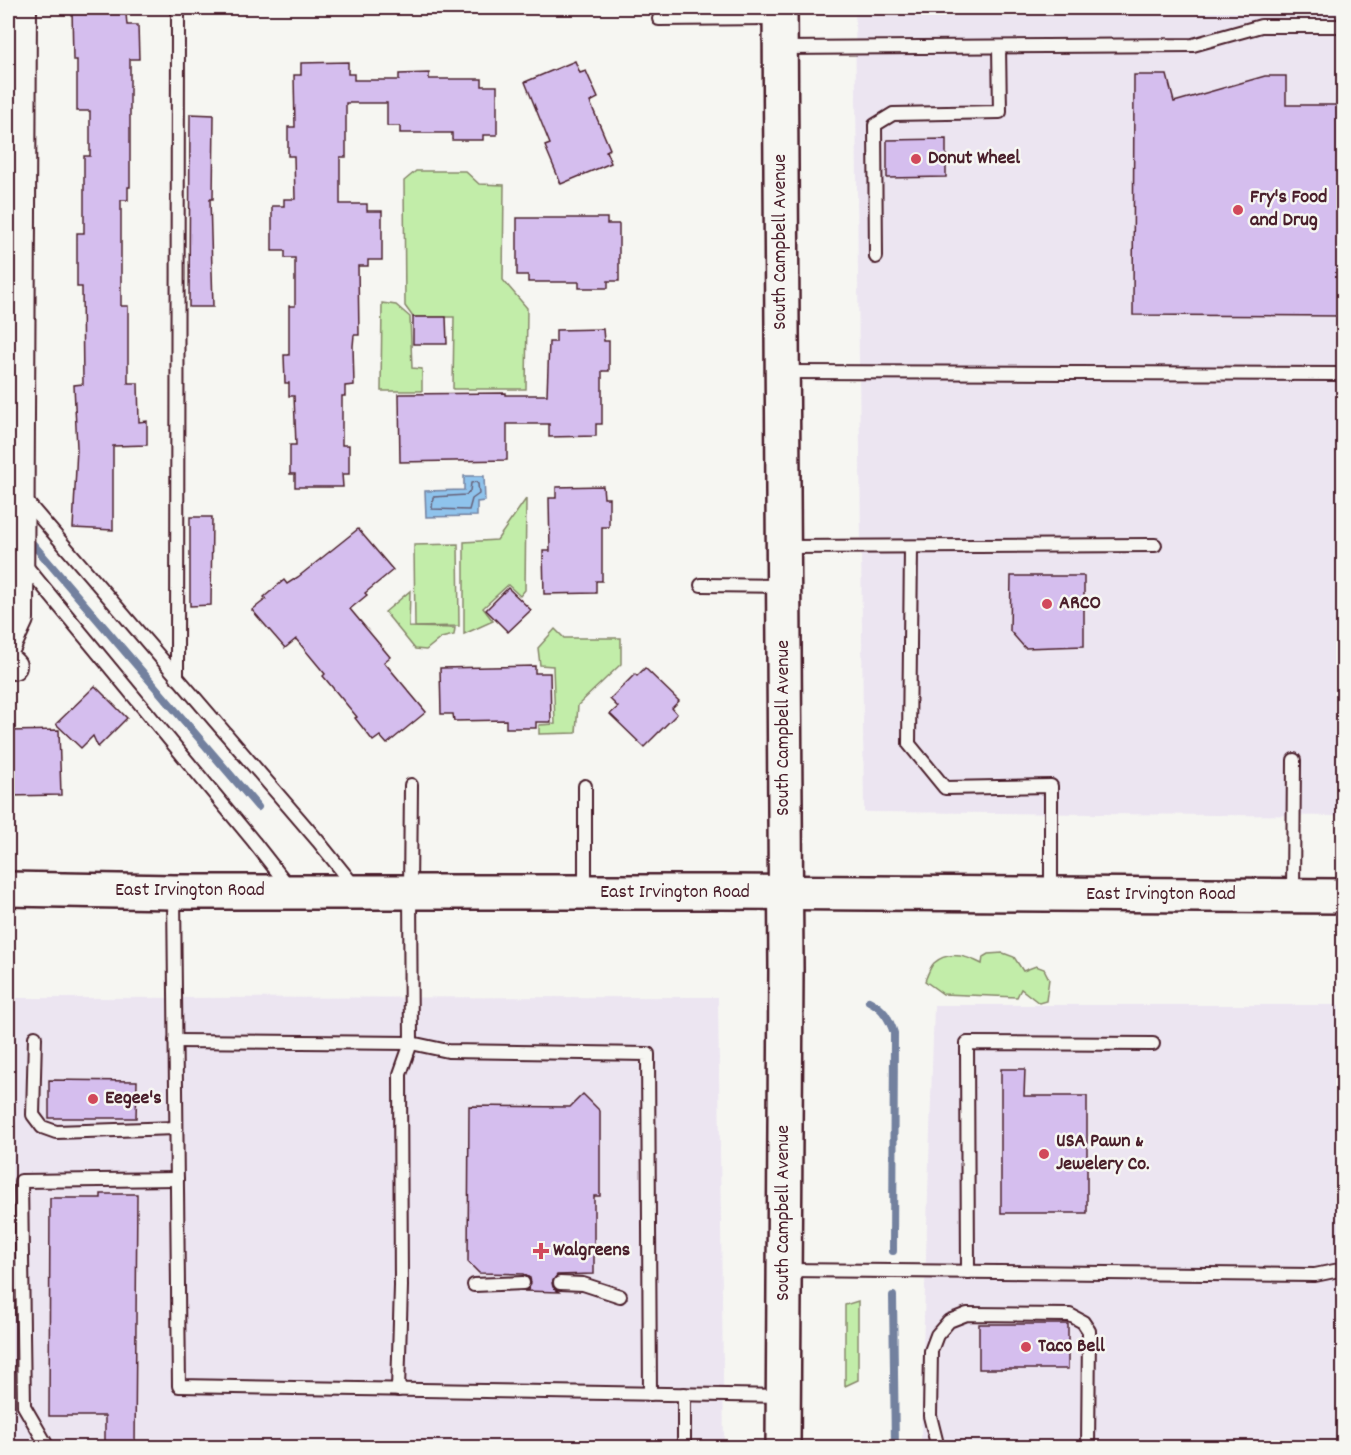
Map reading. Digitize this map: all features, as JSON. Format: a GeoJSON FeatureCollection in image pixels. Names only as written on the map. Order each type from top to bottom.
{"type":"FeatureCollection","features":[{"type":"Feature","properties":{"kind":"main road","name":"South Campbell Avenue"},"geometry":{"type":"LineString","coordinates":[[780,24],[785,893],[783,1448]]}},
{"type":"Feature","properties":{"kind":"main road","name":"East Irvington Road"},"geometry":{"type":"LineString","coordinates":[[8,889],[174,892],[410,891],[1344,896]]}},
{"type":"Feature","properties":{"kind":"street"},"geometry":{"type":"LineString","coordinates":[[9,657],[20,619],[14,551],[15,150],[23,8]]}},
{"type":"Feature","properties":{"kind":"lane"},"geometry":{"type":"LineString","coordinates":[[177,678],[178,8]]}},
{"type":"Feature","properties":{"kind":"lane"},"geometry":{"type":"LineString","coordinates":[[659,19],[780,24],[999,47],[1193,45],[1261,26],[1344,26]]}},
{"type":"Feature","properties":{"kind":"lane"},"geometry":{"type":"LineString","coordinates":[[876,257],[874,125],[893,114],[1000,112],[999,47]]}},
{"type":"Feature","properties":{"kind":"lane"},"geometry":{"type":"LineString","coordinates":[[782,372],[1344,374]]}},
{"type":"Feature","properties":{"kind":"lane"},"geometry":{"type":"LineString","coordinates":[[14,488],[360,892]]}},
{"type":"Feature","properties":{"kind":"lane"},"geometry":{"type":"LineString","coordinates":[[783,547],[1155,545]]}},
{"type":"Feature","properties":{"kind":"lane"},"geometry":{"type":"LineString","coordinates":[[911,547],[909,744],[945,788],[1051,786],[1051,895]]}},
{"type":"Feature","properties":{"kind":"lane"},"geometry":{"type":"LineString","coordinates":[[14,551],[292,891]]}},
{"type":"Feature","properties":{"kind":"lane"},"geometry":{"type":"LineString","coordinates":[[701,585],[783,586]]}},
{"type":"Feature","properties":{"kind":"lane"},"geometry":{"type":"LineString","coordinates":[[1293,896],[1294,760]]}},
{"type":"Feature","properties":{"kind":"lane"},"geometry":{"type":"LineString","coordinates":[[398,1390],[401,1286],[400,1074],[411,1042],[411,785]]}},
{"type":"Feature","properties":{"kind":"lane"},"geometry":{"type":"LineString","coordinates":[[585,786],[585,893]]}},
{"type":"Feature","properties":{"kind":"lane"},"geometry":{"type":"LineString","coordinates":[[174,892],[178,1386],[783,1396]]}},
{"type":"Feature","properties":{"kind":"lane"},"geometry":{"type":"LineString","coordinates":[[35,1037],[33,1114],[42,1127],[56,1132],[176,1128]]}},
{"type":"Feature","properties":{"kind":"lane"},"geometry":{"type":"LineString","coordinates":[[176,1041],[411,1042],[448,1051],[648,1054],[650,1394]]}},
{"type":"Feature","properties":{"kind":"lane"},"geometry":{"type":"LineString","coordinates":[[968,1272],[967,1043],[1152,1044]]}},
{"type":"Feature","properties":{"kind":"lane"},"geometry":{"type":"LineString","coordinates":[[46,1448],[46,1443],[24,1406],[21,1181],[177,1179]]}},
{"type":"Feature","properties":{"kind":"lane"},"geometry":{"type":"LineString","coordinates":[[784,1270],[1315,1275],[1344,1269]]}},
{"type":"Feature","properties":{"kind":"lane"},"geometry":{"type":"LineString","coordinates":[[474,1285],[523,1283]]}},
{"type":"Feature","properties":{"kind":"lane"},"geometry":{"type":"LineString","coordinates":[[560,1283],[583,1284],[620,1296]]}},
{"type":"Feature","properties":{"kind":"lane"},"geometry":{"type":"LineString","coordinates":[[938,1448],[930,1416],[931,1351],[937,1335],[949,1321],[967,1314],[1070,1315],[1083,1322],[1089,1331],[1088,1448]]}},
{"type":"Feature","properties":{"kind":"lane"},"geometry":{"type":"LineString","coordinates":[[684,1395],[684,1448]]}},
{"type":"Feature","properties":{"kind":"shaded area"},"geometry":{"type":"Polygon","coordinates":[[[855,8],[1343,8],[1343,816],[864,812],[855,8]]]}},
{"type":"Feature","properties":{"kind":"shaded area"},"geometry":{"type":"Polygon","coordinates":[[[718,997],[724,1447],[8,1447],[8,998],[718,997]]]}},
{"type":"Feature","properties":{"kind":"shaded area"},"geometry":{"type":"Polygon","coordinates":[[[934,1005],[1343,1005],[1343,1447],[921,1448],[934,1005]]]}},
{"type":"Feature","properties":{"kind":"green space"},"geometry":{"type":"Polygon","coordinates":[[[416,171],[465,171],[479,184],[504,185],[503,280],[527,308],[526,389],[453,389],[454,317],[413,317],[405,306],[404,181],[416,171]]]}},
{"type":"Feature","properties":{"kind":"green space"},"geometry":{"type":"Polygon","coordinates":[[[382,303],[396,305],[410,317],[412,368],[422,369],[422,391],[381,391],[382,303]]]}},
{"type":"Feature","properties":{"kind":"green space"},"geometry":{"type":"Polygon","coordinates":[[[526,499],[525,590],[520,596],[508,585],[483,608],[493,621],[464,634],[464,542],[497,540],[526,499]]]}},
{"type":"Feature","properties":{"kind":"green space"},"geometry":{"type":"Polygon","coordinates":[[[458,544],[459,626],[415,627],[414,545],[458,544]]]}},
{"type":"Feature","properties":{"kind":"green space"},"geometry":{"type":"Polygon","coordinates":[[[410,591],[409,627],[455,628],[454,635],[441,638],[426,650],[415,649],[385,612],[410,591]]]}},
{"type":"Feature","properties":{"kind":"green space"},"geometry":{"type":"Polygon","coordinates":[[[555,629],[564,638],[621,638],[621,664],[578,705],[576,733],[539,734],[539,725],[555,724],[553,666],[540,665],[538,648],[555,629]]]}},
{"type":"Feature","properties":{"kind":"green space"},"geometry":{"type":"Polygon","coordinates":[[[1003,953],[1014,957],[1023,971],[1036,966],[1044,969],[1049,979],[1046,1001],[1039,1003],[1021,989],[1017,997],[943,994],[925,981],[933,965],[939,959],[951,955],[982,964],[983,957],[988,954],[1003,953]]]}},
{"type":"Feature","properties":{"kind":"green space"},"geometry":{"type":"Polygon","coordinates":[[[858,1301],[858,1380],[845,1386],[845,1305],[858,1301]]]}},
{"type":"Feature","properties":{"kind":"water"},"geometry":{"type":"Polygon","coordinates":[[[464,476],[484,476],[485,501],[477,502],[477,516],[426,517],[425,491],[464,490],[464,476]]]}},
{"type":"Feature","properties":{"kind":"building"},"geometry":{"type":"Polygon","coordinates":[[[72,8],[122,8],[122,14],[126,14],[127,25],[138,25],[139,59],[130,59],[130,187],[128,187],[128,200],[121,200],[121,306],[128,306],[128,383],[138,383],[139,422],[147,421],[147,445],[113,446],[113,530],[73,528],[77,448],[74,385],[83,384],[82,287],[77,287],[77,233],[84,233],[84,156],[90,156],[90,111],[77,111],[77,60],[73,60],[72,8]]]}},
{"type":"Feature","properties":{"kind":"building"},"geometry":{"type":"Polygon","coordinates":[[[575,61],[580,73],[586,71],[598,98],[590,102],[610,149],[606,151],[611,163],[561,184],[545,146],[550,144],[525,82],[575,61]]]}},
{"type":"Feature","properties":{"kind":"building"},"geometry":{"type":"Polygon","coordinates":[[[348,62],[348,74],[354,74],[354,80],[399,80],[399,74],[429,73],[429,79],[482,79],[482,86],[497,86],[497,135],[483,135],[483,140],[452,140],[452,133],[400,133],[400,126],[387,126],[387,103],[346,103],[346,157],[340,157],[340,204],[367,204],[367,211],[382,211],[382,260],[368,260],[368,266],[358,266],[359,335],[354,335],[354,385],[345,386],[345,396],[342,396],[342,445],[349,445],[349,474],[342,474],[343,487],[295,487],[295,474],[290,474],[290,445],[296,445],[294,396],[289,396],[289,383],[285,383],[284,355],[289,355],[289,306],[295,306],[295,258],[285,258],[285,251],[272,251],[272,206],[284,206],[284,199],[295,199],[294,156],[288,156],[288,127],[295,127],[294,75],[301,75],[301,63],[348,62]]]}},
{"type":"Feature","properties":{"kind":"building","name":"Fry's Food and Drug"},"geometry":{"type":"Polygon","coordinates":[[[1134,75],[1167,75],[1174,102],[1265,76],[1286,76],[1286,105],[1344,105],[1344,316],[1133,315],[1134,75]]]}},
{"type":"Feature","properties":{"kind":"building"},"geometry":{"type":"Polygon","coordinates":[[[190,114],[214,115],[213,199],[210,199],[213,307],[189,307],[190,114]]]}},
{"type":"Feature","properties":{"kind":"building","name":"Donut Wheel"},"geometry":{"type":"Polygon","coordinates":[[[946,139],[946,177],[887,178],[887,140],[946,139]]]}},
{"type":"Feature","properties":{"kind":"building"},"geometry":{"type":"Polygon","coordinates":[[[517,218],[607,218],[607,224],[619,224],[619,281],[608,281],[608,288],[579,288],[579,282],[528,282],[528,275],[517,275],[517,218]]]}},
{"type":"Feature","properties":{"kind":"building"},"geometry":{"type":"Polygon","coordinates":[[[413,317],[446,317],[447,344],[413,344],[413,317]]]}},
{"type":"Feature","properties":{"kind":"building"},"geometry":{"type":"Polygon","coordinates":[[[603,329],[604,341],[609,341],[609,371],[602,371],[602,424],[596,424],[596,436],[549,437],[549,424],[507,424],[507,460],[400,462],[399,394],[547,395],[549,342],[556,342],[556,330],[603,329]]]}},
{"type":"Feature","properties":{"kind":"building"},"geometry":{"type":"Polygon","coordinates":[[[603,486],[604,498],[609,498],[609,527],[602,527],[602,581],[596,581],[596,593],[544,594],[543,551],[550,551],[549,498],[556,498],[556,487],[603,486]]]}},
{"type":"Feature","properties":{"kind":"building"},"geometry":{"type":"Polygon","coordinates":[[[190,517],[212,517],[211,605],[190,606],[190,517]]]}},
{"type":"Feature","properties":{"kind":"building"},"geometry":{"type":"Polygon","coordinates":[[[358,529],[393,570],[350,609],[390,657],[384,662],[426,712],[387,744],[380,736],[373,741],[355,718],[357,717],[323,676],[325,674],[296,639],[285,648],[252,610],[284,580],[287,584],[298,577],[358,529]]]}},
{"type":"Feature","properties":{"kind":"building","name":"ARCO"},"geometry":{"type":"Polygon","coordinates":[[[1011,576],[1084,576],[1084,646],[1025,648],[1010,631],[1011,576]]]}},
{"type":"Feature","properties":{"kind":"building"},"geometry":{"type":"Polygon","coordinates":[[[508,588],[531,610],[508,632],[486,610],[508,588]]]}},
{"type":"Feature","properties":{"kind":"building"},"geometry":{"type":"Polygon","coordinates":[[[535,666],[535,673],[550,673],[551,722],[536,722],[536,728],[506,728],[506,720],[454,721],[453,714],[441,714],[440,668],[535,666]]]}},
{"type":"Feature","properties":{"kind":"building"},"geometry":{"type":"Polygon","coordinates":[[[645,668],[679,701],[672,708],[677,714],[644,747],[610,714],[618,707],[610,699],[635,674],[637,676],[645,668]]]}},
{"type":"Feature","properties":{"kind":"building"},"geometry":{"type":"Polygon","coordinates":[[[95,686],[127,718],[98,747],[93,736],[81,748],[56,724],[95,686]]]}},
{"type":"Feature","properties":{"kind":"building"},"geometry":{"type":"Polygon","coordinates":[[[59,730],[61,795],[8,796],[8,731],[59,730]]]}},
{"type":"Feature","properties":{"kind":"building","name":"USA Pawn & Jewelery Co."},"geometry":{"type":"Polygon","coordinates":[[[1001,1069],[1025,1069],[1024,1096],[1087,1096],[1087,1213],[1001,1213],[1001,1069]]]}},
{"type":"Feature","properties":{"kind":"building","name":"Eegee's"},"geometry":{"type":"Polygon","coordinates":[[[49,1080],[137,1081],[136,1118],[49,1118],[49,1080]]]}},
{"type":"Feature","properties":{"kind":"building","name":"Walgreens"},"geometry":{"type":"Polygon","coordinates":[[[583,1094],[600,1111],[600,1196],[594,1196],[594,1274],[557,1275],[552,1283],[559,1292],[524,1291],[528,1290],[531,1283],[530,1278],[523,1274],[479,1273],[468,1262],[469,1106],[570,1107],[583,1094]]]}},
{"type":"Feature","properties":{"kind":"building"},"geometry":{"type":"Polygon","coordinates":[[[101,1194],[137,1194],[135,1448],[105,1448],[105,1416],[49,1416],[50,1198],[101,1198],[101,1194]]]}},
{"type":"Feature","properties":{"kind":"building"},"geometry":{"type":"Polygon","coordinates":[[[979,1324],[1068,1324],[1068,1369],[979,1369],[979,1324]]]}},
{"type":"Feature","properties":{"kind":"waterway"},"geometry":{"type":"LineString","coordinates":[[26,536],[258,807]]}},
{"type":"Feature","properties":{"kind":"waterway"},"geometry":{"type":"LineString","coordinates":[[869,1001],[885,1014],[894,1033],[893,1251]]}},
{"type":"Feature","properties":{"kind":"waterway"},"geometry":{"type":"LineString","coordinates":[[893,1296],[895,1448]]}},
{"type":"Feature","properties":{"kind":"place","name":"Donut Wheel"},"geometry":{"type":"Point","coordinates":[916,159]}},
{"type":"Feature","properties":{"kind":"place","name":"Fry's Food and Drug"},"geometry":{"type":"Point","coordinates":[1238,210]}},
{"type":"Feature","properties":{"kind":"place","name":"ARCO"},"geometry":{"type":"Point","coordinates":[1047,604]}},
{"type":"Feature","properties":{"kind":"place","name":"Eegee's"},"geometry":{"type":"Point","coordinates":[93,1099]}},
{"type":"Feature","properties":{"kind":"place","name":"USA Pawn & Jewelery Co."},"geometry":{"type":"Point","coordinates":[1044,1154]}},
{"type":"Feature","properties":{"kind":"place","name":"Walgreens"},"geometry":{"type":"Point","coordinates":[541,1251]}},
{"type":"Feature","properties":{"kind":"place","name":"Taco Bell"},"geometry":{"type":"Point","coordinates":[1026,1347]}}]}
